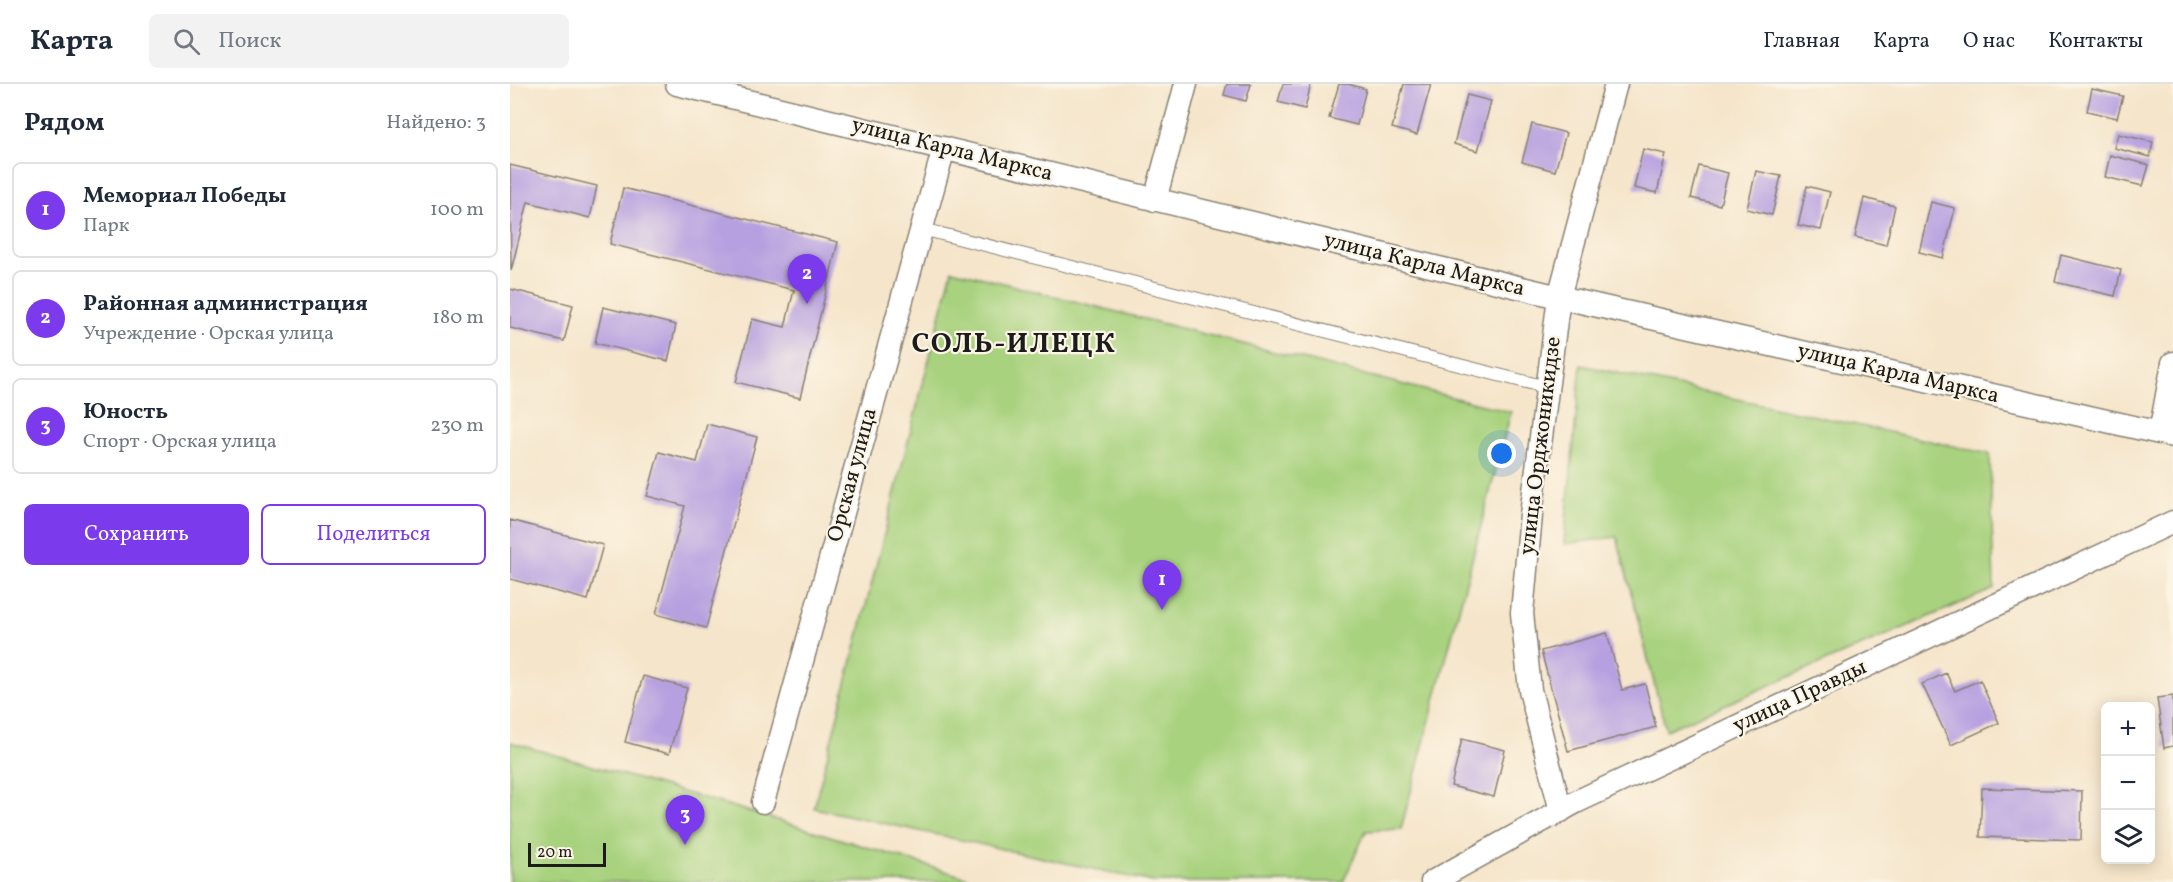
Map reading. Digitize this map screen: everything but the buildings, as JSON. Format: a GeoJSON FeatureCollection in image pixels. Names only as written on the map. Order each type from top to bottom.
{"type":"FeatureCollection","features":[{"type":"Feature","properties":{"kind":"street","name":"улица Карла Маркса"},"geometry":{"type":"LineString","coordinates":[[677,84],[756,93],[944,148],[1155,200],[1559,297],[2167,434]]}},
{"type":"Feature","properties":{"kind":"street"},"geometry":{"type":"LineString","coordinates":[[1155,200],[1186,84]]}},
{"type":"Feature","properties":{"kind":"street","name":"улица Орджоникидзе"},"geometry":{"type":"LineString","coordinates":[[1562,811],[1530,690],[1522,613],[1531,515],[1559,297],[1616,84]]}},
{"type":"Feature","properties":{"kind":"street","name":"Орская улица"},"geometry":{"type":"LineString","coordinates":[[763,802],[944,148]]}},
{"type":"Feature","properties":{"kind":"street"},"geometry":{"type":"LineString","coordinates":[[2167,434],[2173,363]]}},
{"type":"Feature","properties":{"kind":"street","name":"улица Правды"},"geometry":{"type":"LineString","coordinates":[[1432,882],[1576,802],[2173,522]]}},
{"type":"Feature","properties":{"kind":"lane"},"geometry":{"type":"LineString","coordinates":[[922,229],[1546,387]]}},
{"type":"Feature","properties":{"kind":"green space"},"geometry":{"type":"Polygon","coordinates":[[[952,270],[1511,412],[1401,829],[1366,831],[1343,882],[1153,882],[814,808],[952,270]]]}},
{"type":"Feature","properties":{"kind":"green space"},"geometry":{"type":"Polygon","coordinates":[[[1581,365],[1990,454],[1994,589],[1666,730],[1617,537],[1564,544],[1581,365]]]}},
{"type":"Feature","properties":{"kind":"green space"},"geometry":{"type":"Polygon","coordinates":[[[510,742],[738,808],[981,882],[510,882],[510,742]]]}},
{"type":"Feature","properties":{"kind":"place","name":"Районная администрация"},"geometry":{"type":"Point","coordinates":[807,304]}},
{"type":"Feature","properties":{"kind":"place","name":"Мемориал Победы"},"geometry":{"type":"Point","coordinates":[1162,610]}},
{"type":"Feature","properties":{"kind":"place","name":"Юность"},"geometry":{"type":"Point","coordinates":[685,845]}},
{"type":"Feature","properties":{"kind":"district","name":"СОЛЬ-ИЛЕЦК"},"geometry":{"type":"Point","coordinates":[1014,344]}}]}
